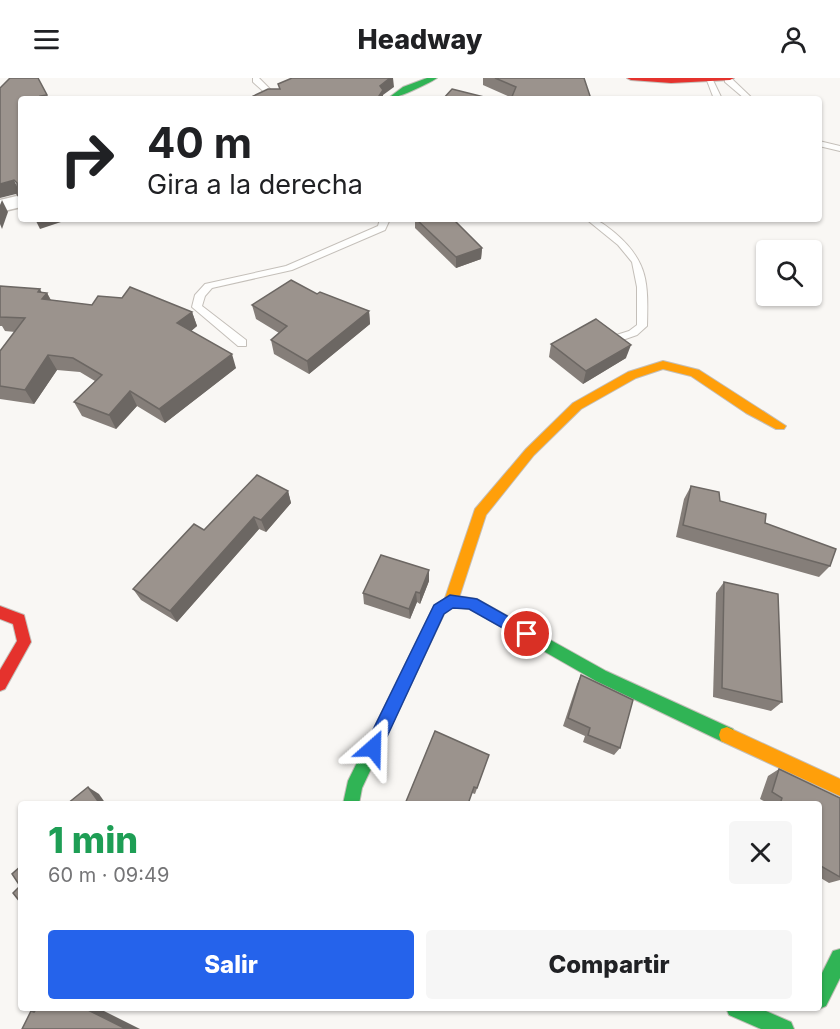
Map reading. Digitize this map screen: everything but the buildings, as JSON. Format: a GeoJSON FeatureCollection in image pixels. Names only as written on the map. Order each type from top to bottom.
{"type":"FeatureCollection","features":[{"type":"Feature","properties":{"kind":"street"},"geometry":{"type":"LineString","coordinates":[[397,96],[433,78]]}},
{"type":"Feature","properties":{"kind":"street"},"geometry":{"type":"LineString","coordinates":[[631,78],[671,81],[729,79]]}},
{"type":"Feature","properties":{"kind":"street"},"geometry":{"type":"LineString","coordinates":[[0,206],[18,202]]}},
{"type":"Feature","properties":{"kind":"street"},"geometry":{"type":"LineString","coordinates":[[352,801],[354,787],[439,610],[450,601],[480,513],[530,452],[577,406],[632,375],[663,365],[695,373],[750,410],[780,426]]}},
{"type":"Feature","properties":{"kind":"street"},"geometry":{"type":"LineString","coordinates":[[450,601],[472,603],[601,676],[840,788]]}},
{"type":"Feature","properties":{"kind":"street"},"geometry":{"type":"LineString","coordinates":[[0,612],[19,620],[24,642],[0,684]]}},
{"type":"Feature","properties":{"kind":"street"},"geometry":{"type":"LineString","coordinates":[[822,993],[840,958]]}},
{"type":"Feature","properties":{"kind":"street"},"geometry":{"type":"LineString","coordinates":[[743,1011],[783,1029]]}},
{"type":"Feature","properties":{"kind":"lane"},"geometry":{"type":"LineString","coordinates":[[729,79],[746,96]]}},
{"type":"Feature","properties":{"kind":"lane"},"geometry":{"type":"LineString","coordinates":[[256,80],[273,96]]}},
{"type":"Feature","properties":{"kind":"lane"},"geometry":{"type":"LineString","coordinates":[[709,80],[717,96]]}},
{"type":"Feature","properties":{"kind":"lane"},"geometry":{"type":"LineString","coordinates":[[822,144],[840,149]]}},
{"type":"Feature","properties":{"kind":"lane"},"geometry":{"type":"LineString","coordinates":[[242,343],[197,307],[200,295],[209,286],[289,268],[382,228],[384,222]]}},
{"type":"Feature","properties":{"kind":"lane"},"geometry":{"type":"LineString","coordinates":[[595,222],[631,251],[642,271],[642,326],[633,333],[614,339]]}},
{"type":"Feature","properties":{"kind":"traffic: fast"},"geometry":{"type":"LineString","coordinates":[[396,96],[433,78]]}},
{"type":"Feature","properties":{"kind":"traffic: fast"},"geometry":{"type":"LineString","coordinates":[[352,801],[354,787],[439,610],[451,601],[472,603],[601,676],[727,735]]}},
{"type":"Feature","properties":{"kind":"traffic: fast"},"geometry":{"type":"LineString","coordinates":[[822,993],[840,958]]}},
{"type":"Feature","properties":{"kind":"traffic: fast"},"geometry":{"type":"LineString","coordinates":[[743,1011],[784,1029]]}},
{"type":"Feature","properties":{"kind":"traffic: slow"},"geometry":{"type":"LineString","coordinates":[[451,601],[480,513],[530,452],[577,406],[632,375],[663,365],[695,373],[750,410],[780,426]]}},
{"type":"Feature","properties":{"kind":"traffic: slow"},"geometry":{"type":"LineString","coordinates":[[727,735],[840,788]]}},
{"type":"Feature","properties":{"kind":"traffic: jam"},"geometry":{"type":"LineString","coordinates":[[631,78],[671,81],[730,78]]}},
{"type":"Feature","properties":{"kind":"traffic: jam"},"geometry":{"type":"LineString","coordinates":[[0,612],[19,620],[24,642],[0,684]]}},
{"type":"Feature","properties":{"kind":"route"},"geometry":{"type":"LineString","coordinates":[[373,748],[439,610],[450,601],[472,603],[527,634]]}}]}
